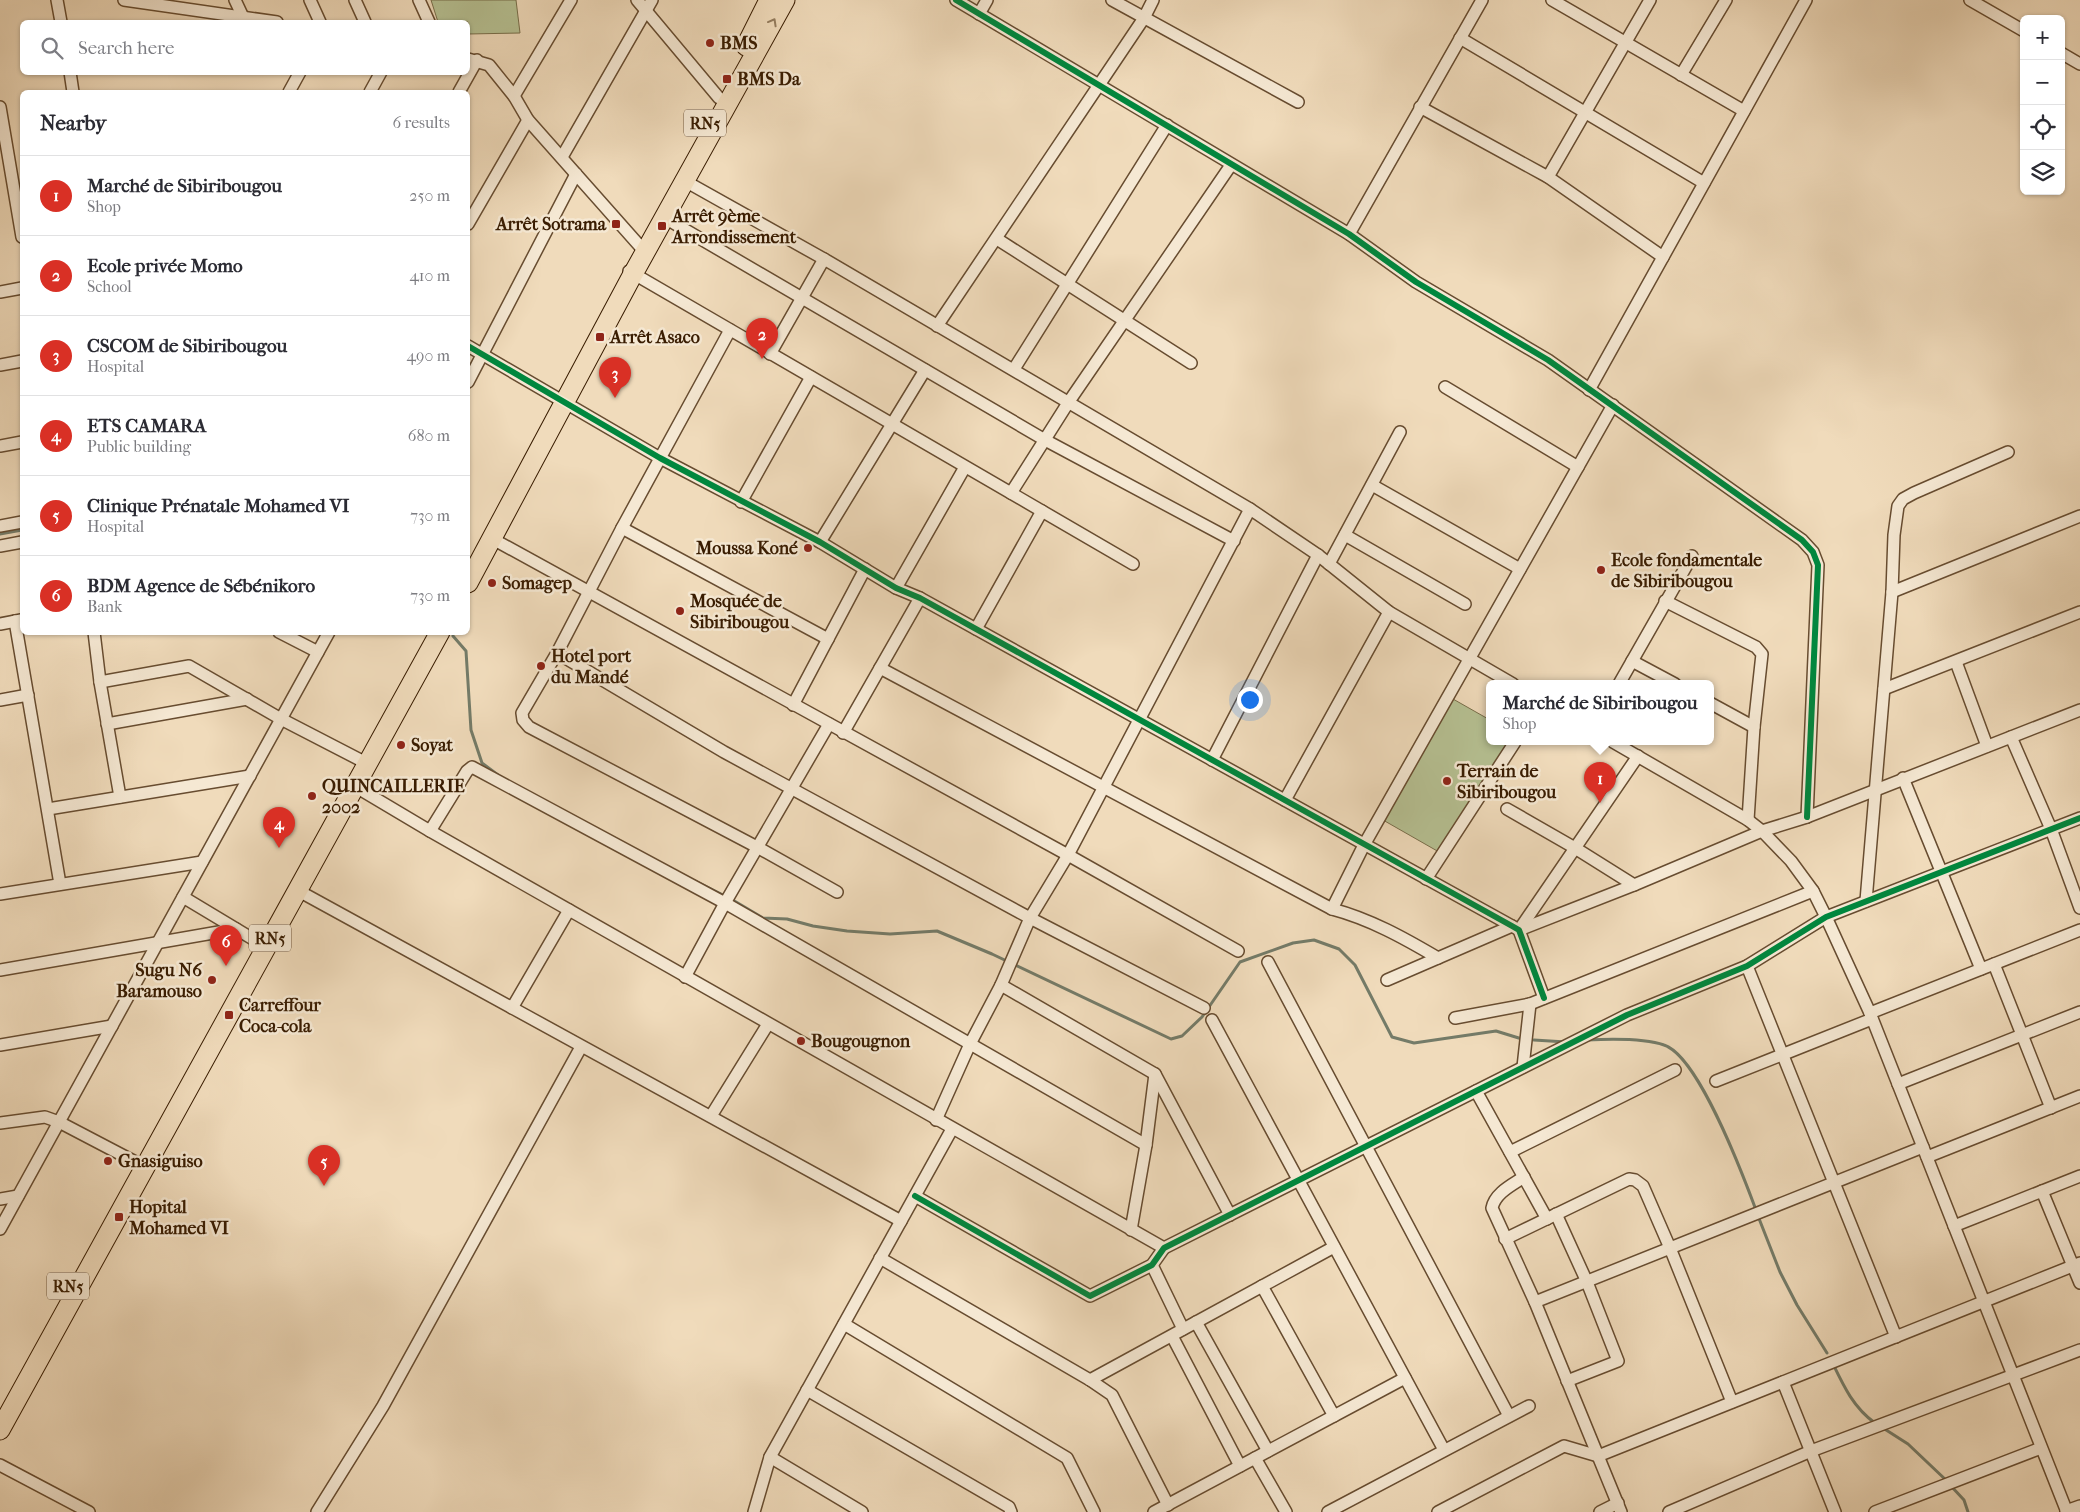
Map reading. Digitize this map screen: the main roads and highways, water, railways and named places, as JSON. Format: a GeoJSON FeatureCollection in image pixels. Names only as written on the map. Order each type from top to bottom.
{"type":"FeatureCollection","features":[{"type":"Feature","properties":{"kind":"highway","name":"RN5"},"geometry":{"type":"LineString","coordinates":[[470,558],[642,248],[769,0]]}},
{"type":"Feature","properties":{"kind":"highway","name":"RN5"},"geometry":{"type":"LineString","coordinates":[[642,248],[665,218],[785,0]]}},
{"type":"Feature","properties":{"kind":"highway","name":"RN5"},"geometry":{"type":"LineString","coordinates":[[470,579],[559,400]]}},
{"type":"Feature","properties":{"kind":"highway","name":"RN5"},"geometry":{"type":"LineString","coordinates":[[0,1430],[258,942],[351,784],[428,635]]}},
{"type":"Feature","properties":{"kind":"highway","name":"RN5"},"geometry":{"type":"LineString","coordinates":[[363,762],[438,635]]}},
{"type":"Feature","properties":{"kind":"highway","name":"RN5"},"geometry":{"type":"LineString","coordinates":[[0,1410],[298,890],[351,784]]}},
{"type":"Feature","properties":{"kind":"waterway"},"geometry":{"type":"LineString","coordinates":[[0,534],[20,530]]}},
{"type":"Feature","properties":{"kind":"waterway"},"geometry":{"type":"LineString","coordinates":[[453,636],[466,651],[471,730],[482,763],[498,775]]}},
{"type":"Feature","properties":{"kind":"waterway"},"geometry":{"type":"LineString","coordinates":[[695,881],[725,896]]}},
{"type":"Feature","properties":{"kind":"waterway"},"geometry":{"type":"LineString","coordinates":[[731,899],[763,918],[787,919],[813,926],[890,934],[937,931],[992,954],[1171,1039],[1182,1036],[1202,1017],[1240,962],[1293,943],[1314,940],[1339,949],[1355,965],[1392,1037],[1414,1043],[1496,1031],[1522,1039]]}},
{"type":"Feature","properties":{"kind":"waterway"},"geometry":{"type":"LineString","coordinates":[[1534,1040],[1566,1042]]}},
{"type":"Feature","properties":{"kind":"waterway"},"geometry":{"type":"LineString","coordinates":[[1587,1040],[1646,1041],[1664,1045],[1677,1054],[1691,1070],[1718,1118],[1756,1210]]}},
{"type":"Feature","properties":{"kind":"waterway"},"geometry":{"type":"LineString","coordinates":[[1758,1216],[1780,1272],[1797,1305],[1827,1353]]}},
{"type":"Feature","properties":{"kind":"waterway"},"geometry":{"type":"LineString","coordinates":[[1833,1364],[1855,1404],[1875,1423]]}},
{"type":"Feature","properties":{"kind":"waterway"},"geometry":{"type":"LineString","coordinates":[[1883,1428],[1908,1444],[1947,1481]]}},
{"type":"Feature","properties":{"kind":"waterway"},"geometry":{"type":"LineString","coordinates":[[1951,1486],[1964,1500],[1968,1512]]}},
{"type":"Feature","properties":{"kind":"place","name":"BMS"},"geometry":{"type":"Point","coordinates":[710,43]}},
{"type":"Feature","properties":{"kind":"place","name":"BMS Da"},"geometry":{"type":"Point","coordinates":[727,79]}},
{"type":"Feature","properties":{"kind":"place","name":"Arrêt Sotrama"},"geometry":{"type":"Point","coordinates":[616,224]}},
{"type":"Feature","properties":{"kind":"place","name":"Arrêt 9ème Arrondissement"},"geometry":{"type":"Point","coordinates":[662,226]}},
{"type":"Feature","properties":{"kind":"place","name":"Arrêt Asaco"},"geometry":{"type":"Point","coordinates":[600,337]}},
{"type":"Feature","properties":{"kind":"place","name":"Ecole privée Momo"},"geometry":{"type":"Point","coordinates":[762,359]}},
{"type":"Feature","properties":{"kind":"place","name":"CSCOM de Sibiribougou"},"geometry":{"type":"Point","coordinates":[615,398]}},
{"type":"Feature","properties":{"kind":"place","name":"Moussa Koné"},"geometry":{"type":"Point","coordinates":[808,548]}},
{"type":"Feature","properties":{"kind":"place","name":"Ecole fondamentale de Sibiribougou"},"geometry":{"type":"Point","coordinates":[1601,570]}},
{"type":"Feature","properties":{"kind":"place","name":"Somagep"},"geometry":{"type":"Point","coordinates":[492,583]}},
{"type":"Feature","properties":{"kind":"place","name":"Mosquée de Sibiribougou"},"geometry":{"type":"Point","coordinates":[680,611]}},
{"type":"Feature","properties":{"kind":"place","name":"Hotel port du Mandé"},"geometry":{"type":"Point","coordinates":[541,666]}},
{"type":"Feature","properties":{"kind":"place","name":"Soyat"},"geometry":{"type":"Point","coordinates":[401,745]}},
{"type":"Feature","properties":{"kind":"place","name":"Terrain de Sibiribougou"},"geometry":{"type":"Point","coordinates":[1447,781]}},
{"type":"Feature","properties":{"kind":"place","name":"QUINCAILLERIE 2002"},"geometry":{"type":"Point","coordinates":[312,796]}},
{"type":"Feature","properties":{"kind":"place","name":"Marché de Sibiribougou"},"geometry":{"type":"Point","coordinates":[1600,803]}},
{"type":"Feature","properties":{"kind":"place","name":"ETS CAMARA"},"geometry":{"type":"Point","coordinates":[279,848]}},
{"type":"Feature","properties":{"kind":"place","name":"BDM Agence de Sébénikoro"},"geometry":{"type":"Point","coordinates":[226,966]}},
{"type":"Feature","properties":{"kind":"place","name":"Sugu N6 Baramouso"},"geometry":{"type":"Point","coordinates":[212,980]}},
{"type":"Feature","properties":{"kind":"place","name":"Carreffour Coca-cola"},"geometry":{"type":"Point","coordinates":[229,1015]}},
{"type":"Feature","properties":{"kind":"place","name":"Bougougnon"},"geometry":{"type":"Point","coordinates":[801,1041]}},
{"type":"Feature","properties":{"kind":"place","name":"Gnasiguiso"},"geometry":{"type":"Point","coordinates":[108,1161]}},
{"type":"Feature","properties":{"kind":"place","name":"Clinique Prénatale Mohamed VI"},"geometry":{"type":"Point","coordinates":[324,1186]}},
{"type":"Feature","properties":{"kind":"place","name":"Hopital Mohamed VI"},"geometry":{"type":"Point","coordinates":[119,1217]}}]}
